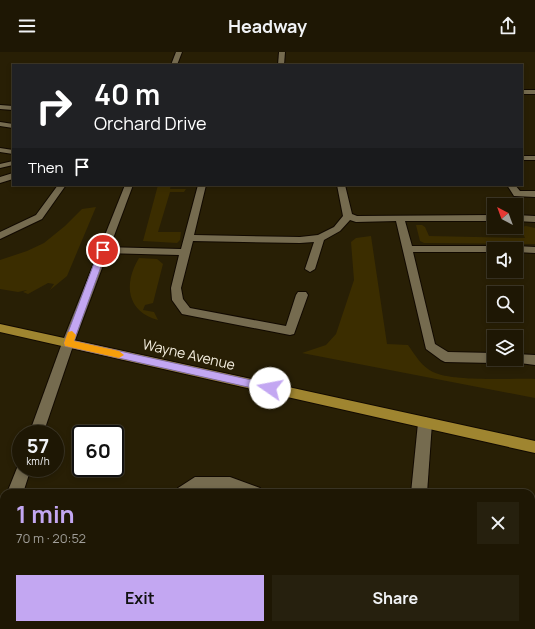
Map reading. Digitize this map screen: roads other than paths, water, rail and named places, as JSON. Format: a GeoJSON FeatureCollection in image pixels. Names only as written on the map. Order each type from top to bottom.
{"type":"FeatureCollection","features":[{"type":"Feature","properties":{"kind":"main road","name":"Wayne Avenue"},"geometry":{"type":"LineString","coordinates":[[0,328],[535,447]]}},
{"type":"Feature","properties":{"kind":"street"},"geometry":{"type":"LineString","coordinates":[[174,64],[179,52]]}},
{"type":"Feature","properties":{"kind":"street"},"geometry":{"type":"LineString","coordinates":[[281,64],[282,52]]}},
{"type":"Feature","properties":{"kind":"street"},"geometry":{"type":"LineString","coordinates":[[523,92],[535,92]]}},
{"type":"Feature","properties":{"kind":"street"},"geometry":{"type":"LineString","coordinates":[[0,106],[12,108]]}},
{"type":"Feature","properties":{"kind":"street"},"geometry":{"type":"LineString","coordinates":[[0,124],[12,126]]}},
{"type":"Feature","properties":{"kind":"street"},"geometry":{"type":"LineString","coordinates":[[0,150],[12,152]]}},
{"type":"Feature","properties":{"kind":"street"},"geometry":{"type":"LineString","coordinates":[[523,158],[534,159]]}},
{"type":"Feature","properties":{"kind":"street"},"geometry":{"type":"LineString","coordinates":[[0,166],[12,163]]}},
{"type":"Feature","properties":{"kind":"street"},"geometry":{"type":"LineString","coordinates":[[0,180],[12,176]]}},
{"type":"Feature","properties":{"kind":"street"},"geometry":{"type":"LineString","coordinates":[[0,236],[39,217],[61,186]]}},
{"type":"Feature","properties":{"kind":"street"},"geometry":{"type":"LineString","coordinates":[[39,425],[68,343],[129,186]]}},
{"type":"Feature","properties":{"kind":"street"},"geometry":{"type":"LineString","coordinates":[[202,186],[176,288],[178,300],[186,311],[290,331],[302,295]]}},
{"type":"Feature","properties":{"kind":"street"},"geometry":{"type":"LineString","coordinates":[[341,186],[348,216]]}},
{"type":"Feature","properties":{"kind":"street"},"geometry":{"type":"LineString","coordinates":[[512,186],[516,194],[535,194]]}},
{"type":"Feature","properties":{"kind":"street"},"geometry":{"type":"LineString","coordinates":[[189,238],[300,240],[320,238],[337,229],[348,216]]}},
{"type":"Feature","properties":{"kind":"street"},"geometry":{"type":"LineString","coordinates":[[348,216],[356,219],[487,218]]}},
{"type":"Feature","properties":{"kind":"street"},"geometry":{"type":"LineString","coordinates":[[400,218],[430,346],[445,357],[487,358]]}},
{"type":"Feature","properties":{"kind":"street"},"geometry":{"type":"LineString","coordinates":[[523,218],[535,219]]}},
{"type":"Feature","properties":{"kind":"street"},"geometry":{"type":"LineString","coordinates":[[310,269],[320,238]]}},
{"type":"Feature","properties":{"kind":"street"},"geometry":{"type":"LineString","coordinates":[[408,248],[487,249]]}},
{"type":"Feature","properties":{"kind":"street"},"geometry":{"type":"LineString","coordinates":[[523,249],[535,250]]}},
{"type":"Feature","properties":{"kind":"street"},"geometry":{"type":"LineString","coordinates":[[103,250],[185,252]]}},
{"type":"Feature","properties":{"kind":"street"},"geometry":{"type":"LineString","coordinates":[[523,359],[535,360]]}},
{"type":"Feature","properties":{"kind":"street"},"geometry":{"type":"LineString","coordinates":[[419,489],[425,423]]}},
{"type":"Feature","properties":{"kind":"street"},"geometry":{"type":"LineString","coordinates":[[16,489],[21,477]]}},
{"type":"Feature","properties":{"kind":"street"},"geometry":{"type":"LineString","coordinates":[[188,489],[195,484],[230,484],[244,489]]}}]}
